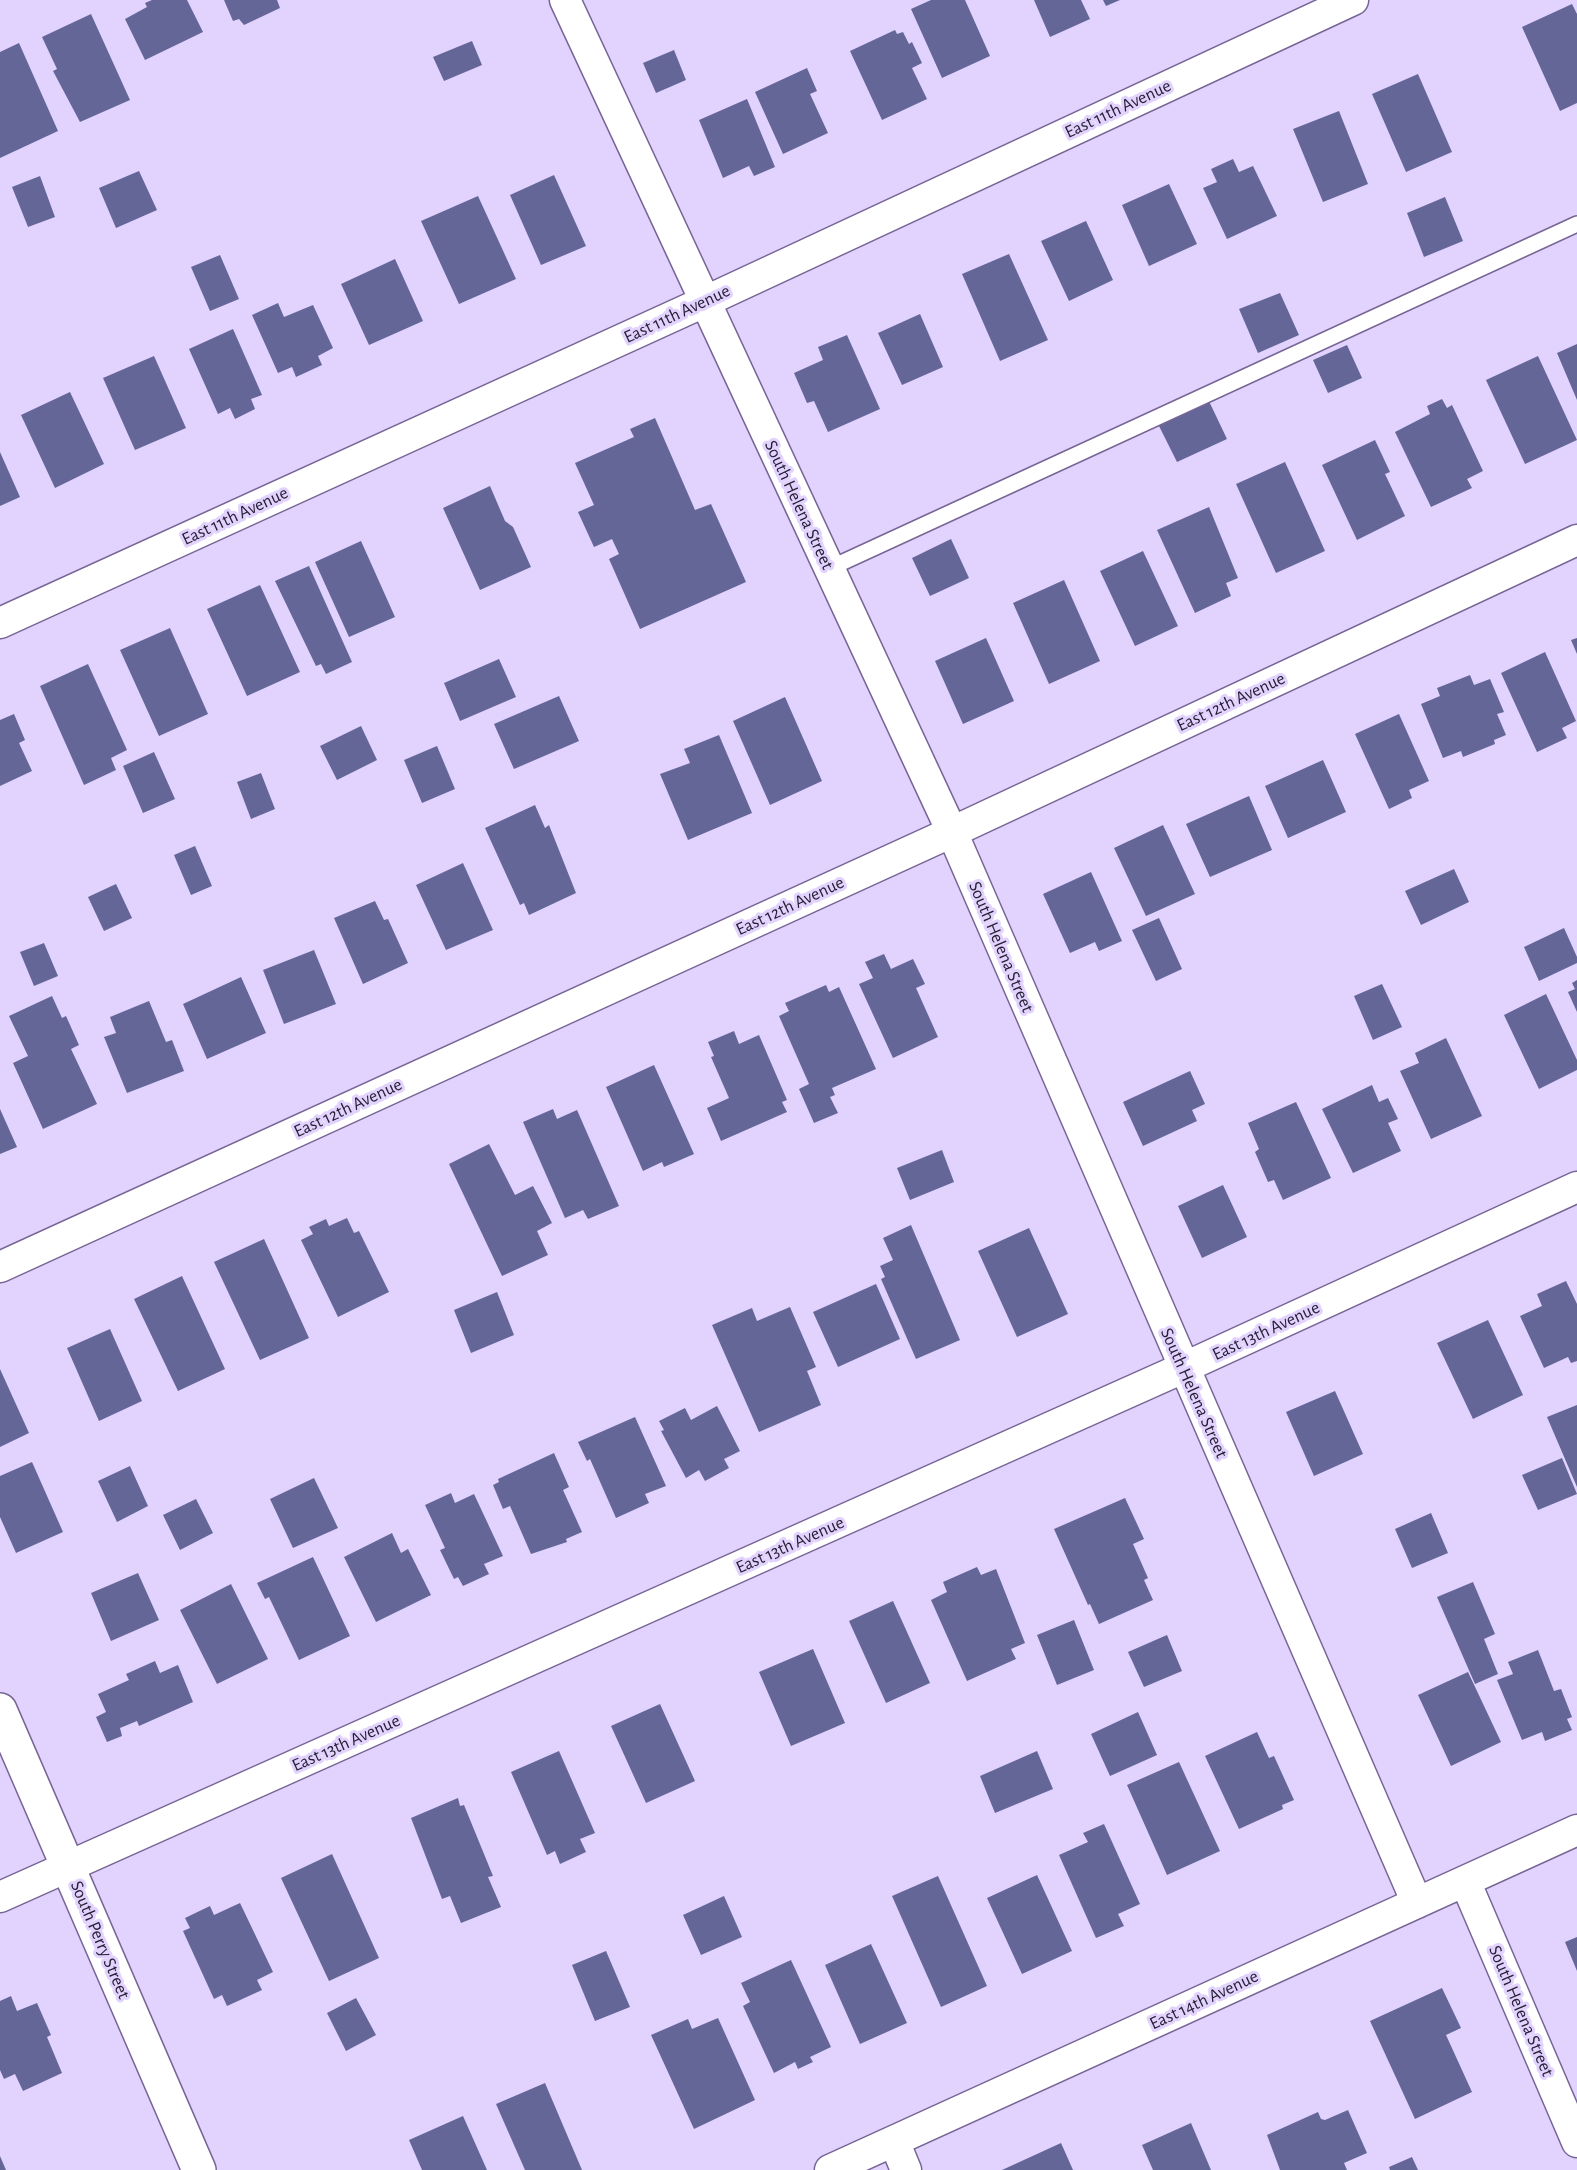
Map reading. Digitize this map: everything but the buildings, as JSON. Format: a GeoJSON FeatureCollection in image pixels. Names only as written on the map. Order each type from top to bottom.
{"type":"FeatureCollection","features":[{"type":"Feature","properties":{"kind":"main road","name":"South Perry Street"},"geometry":{"type":"LineString","coordinates":[[0,1710],[199,2170]]}},
{"type":"Feature","properties":{"kind":"street","name":"South Helena Street"},"geometry":{"type":"LineString","coordinates":[[565,0],[952,832],[1417,1903]]}},
{"type":"Feature","properties":{"kind":"street","name":"East 11th Avenue"},"geometry":{"type":"LineString","coordinates":[[0,623],[704,302],[1353,0]]}},
{"type":"Feature","properties":{"kind":"street","name":"East 12th Avenue"},"geometry":{"type":"LineString","coordinates":[[0,1267],[952,832],[1577,540]]}},
{"type":"Feature","properties":{"kind":"street","name":"East 13th Avenue"},"geometry":{"type":"LineString","coordinates":[[0,1897],[1183,1368],[1577,1187]]}},
{"type":"Feature","properties":{"kind":"street","name":"East 14th Avenue"},"geometry":{"type":"LineString","coordinates":[[830,2170],[1577,1830]]}},
{"type":"Feature","properties":{"kind":"street","name":"South Helena Street"},"geometry":{"type":"LineString","coordinates":[[1465,1881],[1577,2142]]}},
{"type":"Feature","properties":{"kind":"street"},"geometry":{"type":"LineString","coordinates":[[894,2141],[906,2170]]}},
{"type":"Feature","properties":{"kind":"lane"},"geometry":{"type":"LineString","coordinates":[[828,569],[1577,224]]}}]}
